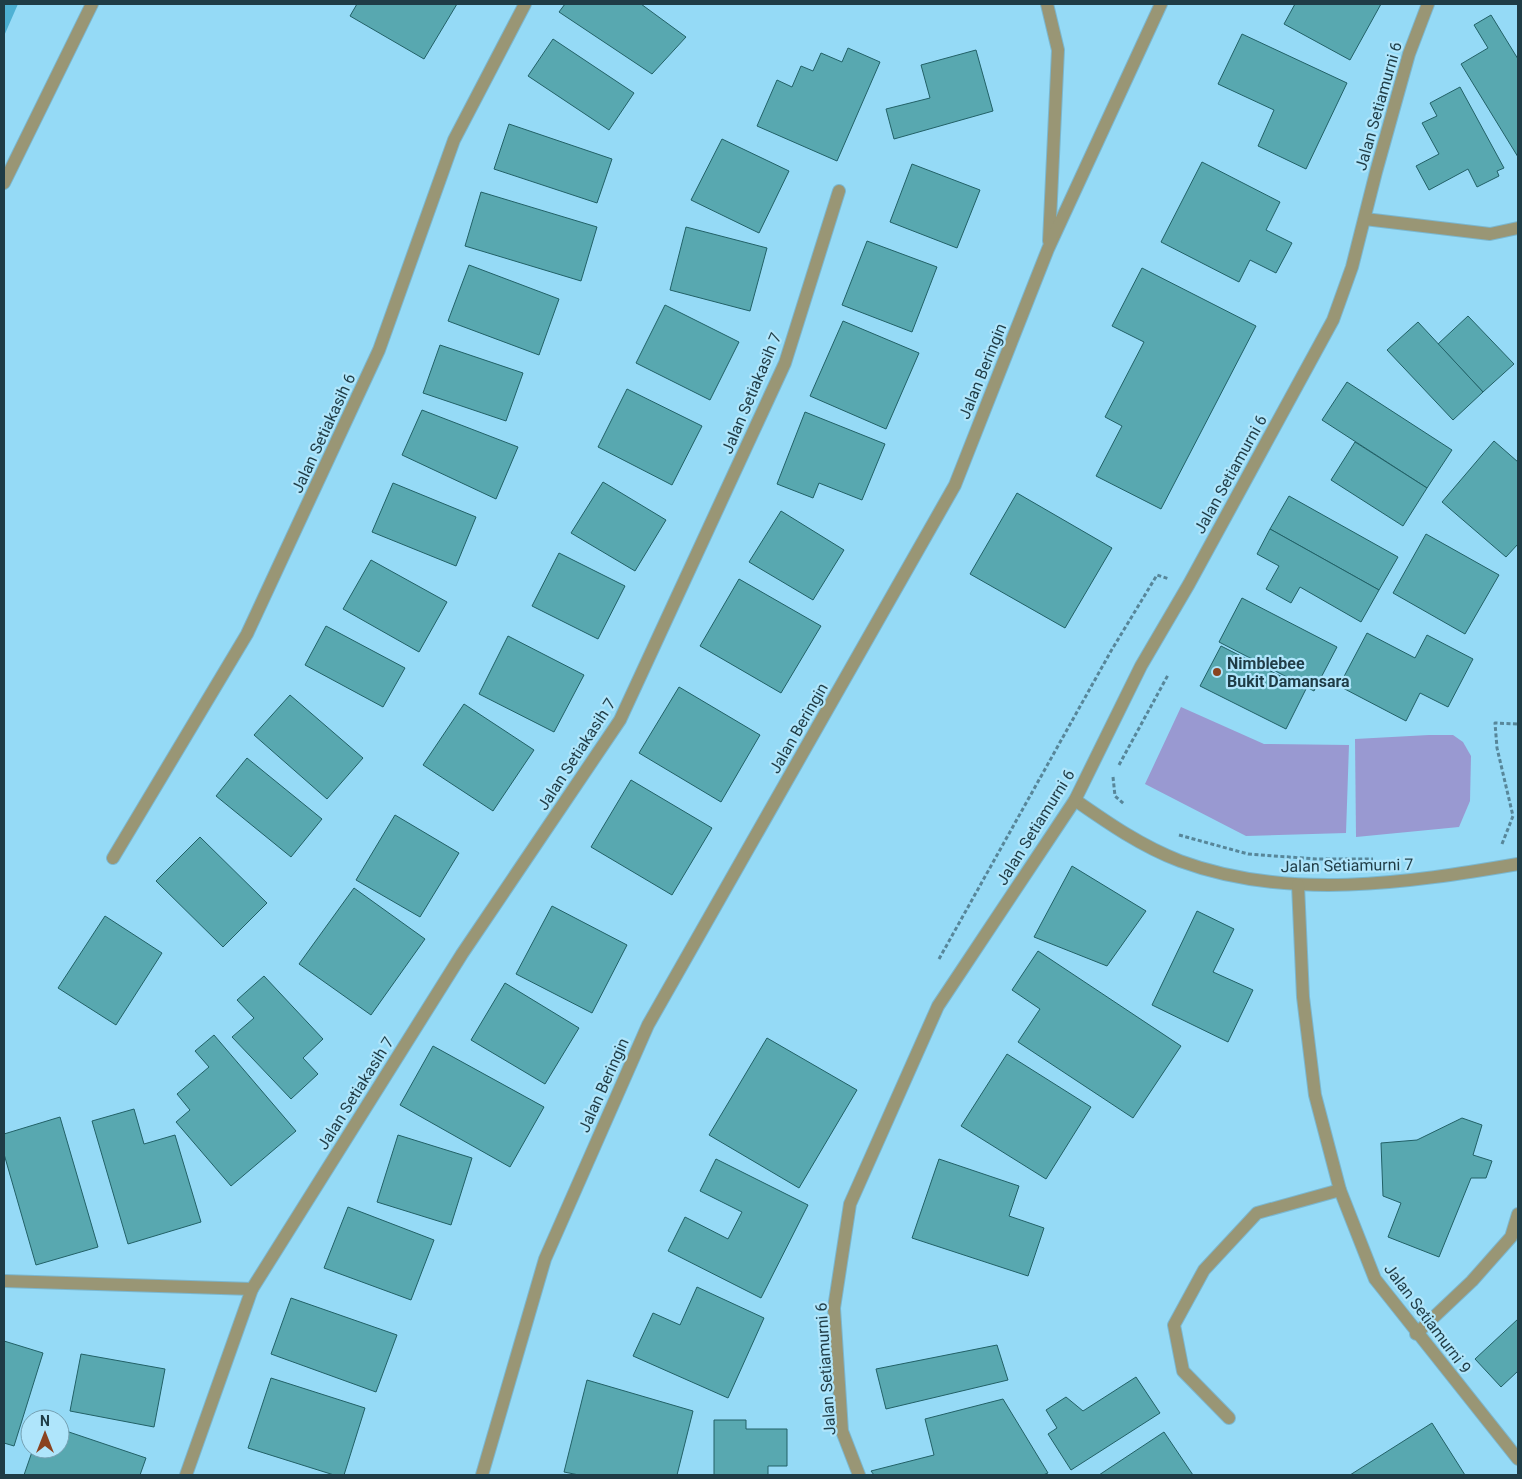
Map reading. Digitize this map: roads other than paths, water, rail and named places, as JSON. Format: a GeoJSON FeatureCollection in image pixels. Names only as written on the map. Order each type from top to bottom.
{"type":"FeatureCollection","features":[{"type":"Feature","properties":{"kind":"street"},"geometry":{"type":"LineString","coordinates":[[4,183],[92,4]]}},
{"type":"Feature","properties":{"kind":"street","name":"Jalan Setiakasih 6"},"geometry":{"type":"LineString","coordinates":[[113,858],[247,634],[379,350],[454,140],[525,4]]}},
{"type":"Feature","properties":{"kind":"street"},"geometry":{"type":"LineString","coordinates":[[1047,4],[1058,50],[1048,249]]}},
{"type":"Feature","properties":{"kind":"street","name":"Jalan Beringin"},"geometry":{"type":"LineString","coordinates":[[482,1475],[545,1259],[648,1025],[955,485],[1048,249],[1161,4]]}},
{"type":"Feature","properties":{"kind":"street","name":"Jalan Setiamurni 6"},"geometry":{"type":"LineString","coordinates":[[858,1475],[842,1431],[834,1308],[850,1204],[938,1006],[1075,800],[1141,666],[1333,320],[1352,267],[1409,54],[1428,4]]}},
{"type":"Feature","properties":{"kind":"street","name":"Jalan Setiakasih 7"},"geometry":{"type":"LineString","coordinates":[[186,1475],[252,1289],[462,954],[620,720],[785,363],[839,191]]}},
{"type":"Feature","properties":{"kind":"street"},"geometry":{"type":"LineString","coordinates":[[1365,219],[1490,234],[1518,228]]}},
{"type":"Feature","properties":{"kind":"street","name":"Jalan Setiamurni 7"},"geometry":{"type":"LineString","coordinates":[[1075,800],[1124,835],[1180,861],[1238,878],[1298,885],[1426,880],[1518,864]]}},
{"type":"Feature","properties":{"kind":"street","name":"Jalan Setiamurni 9"},"geometry":{"type":"LineString","coordinates":[[1298,885],[1304,997],[1315,1095],[1340,1190],[1374,1279],[1416,1334],[1518,1459]]}},
{"type":"Feature","properties":{"kind":"street"},"geometry":{"type":"LineString","coordinates":[[1229,1418],[1184,1371],[1174,1325],[1204,1270],[1257,1213],[1340,1190]]}},
{"type":"Feature","properties":{"kind":"street"},"geometry":{"type":"LineString","coordinates":[[1416,1334],[1472,1281],[1511,1237],[1518,1214]]}},
{"type":"Feature","properties":{"kind":"street"},"geometry":{"type":"LineString","coordinates":[[4,1281],[252,1289]]}},
{"type":"Feature","properties":{"kind":"place","name":"Nimblebee Bukit Damansara"},"geometry":{"type":"Point","coordinates":[1217,672]}}]}
